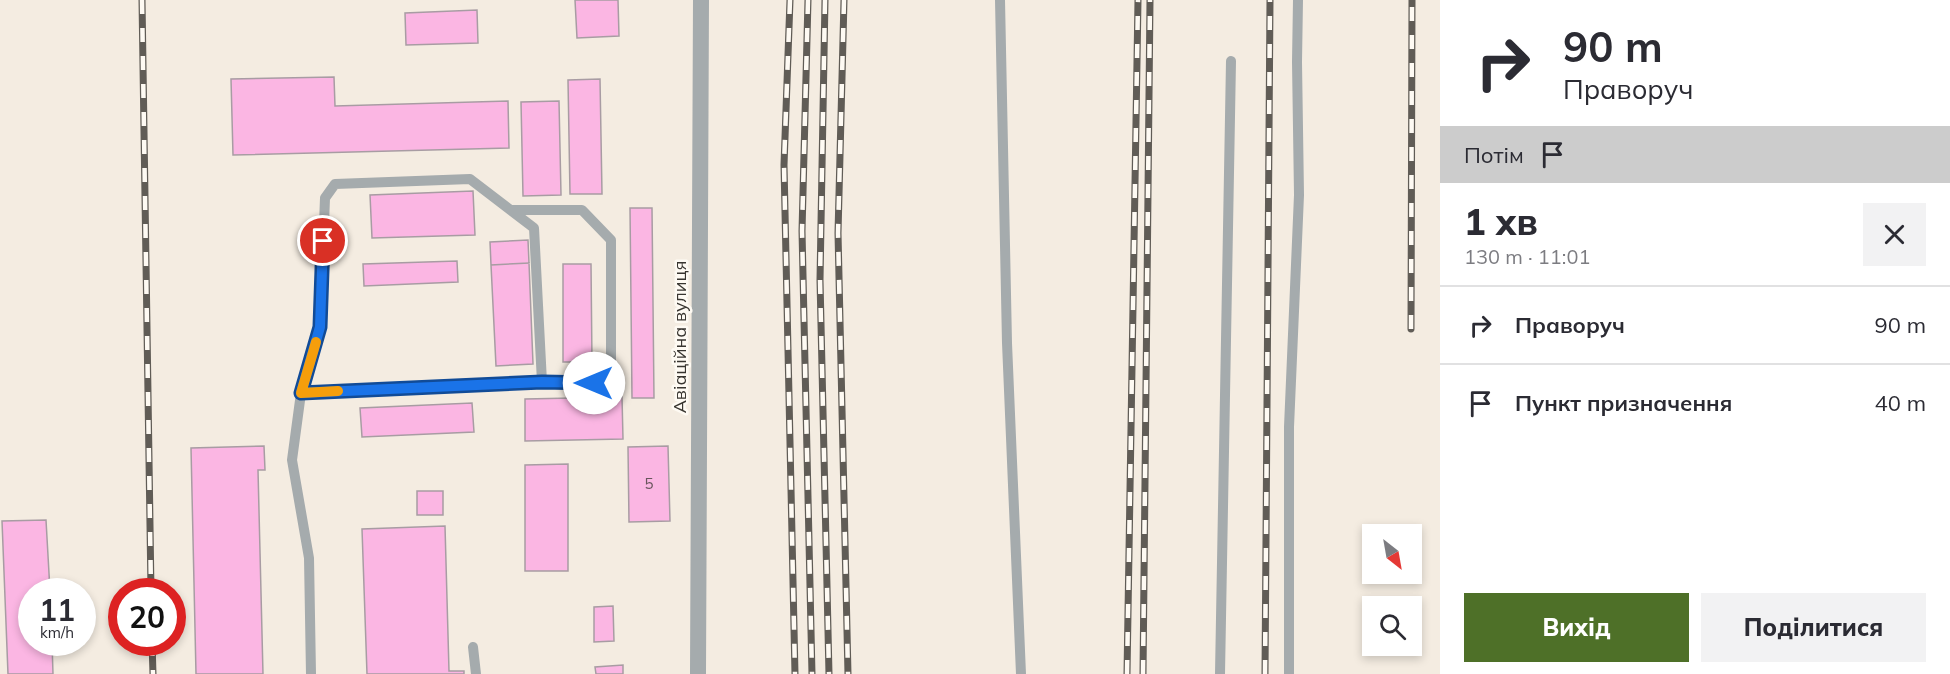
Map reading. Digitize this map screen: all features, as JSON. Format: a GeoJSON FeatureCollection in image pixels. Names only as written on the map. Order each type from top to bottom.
{"type":"FeatureCollection","features":[{"type":"Feature","properties":{"kind":"street","name":"Авіаційна вулиця"},"geometry":{"type":"LineString","coordinates":[[698,674],[701,0]]}},
{"type":"Feature","properties":{"kind":"lane"},"geometry":{"type":"LineString","coordinates":[[1000,0],[1007,343],[1021,674]]}},
{"type":"Feature","properties":{"kind":"lane"},"geometry":{"type":"LineString","coordinates":[[1289,674],[1290,427],[1299,195],[1298,0]]}},
{"type":"Feature","properties":{"kind":"lane"},"geometry":{"type":"LineString","coordinates":[[1220,674],[1231,62]]}},
{"type":"Feature","properties":{"kind":"lane"},"geometry":{"type":"LineString","coordinates":[[311,674],[309,558],[292,460],[301,393],[320,327],[325,198],[335,184],[470,178],[534,228],[542,382]]}},
{"type":"Feature","properties":{"kind":"lane"},"geometry":{"type":"LineString","coordinates":[[301,393],[542,382],[594,383],[611,362],[611,240],[582,210],[512,210]]}},
{"type":"Feature","properties":{"kind":"lane"},"geometry":{"type":"LineString","coordinates":[[473,647],[476,674]]}},
{"type":"Feature","properties":{"kind":"building"},"geometry":{"type":"Polygon","coordinates":[[[575,0],[618,0],[619,36],[577,38],[575,0]]]}},
{"type":"Feature","properties":{"kind":"building"},"geometry":{"type":"Polygon","coordinates":[[[477,10],[478,43],[406,45],[405,13],[477,10]]]}},
{"type":"Feature","properties":{"kind":"building"},"geometry":{"type":"Polygon","coordinates":[[[334,77],[335,106],[508,101],[509,148],[233,155],[231,79],[334,77]]]}},
{"type":"Feature","properties":{"kind":"building"},"geometry":{"type":"Polygon","coordinates":[[[600,79],[602,194],[570,194],[568,80],[600,79]]]}},
{"type":"Feature","properties":{"kind":"building"},"geometry":{"type":"Polygon","coordinates":[[[559,101],[561,195],[523,196],[521,102],[559,101]]]}},
{"type":"Feature","properties":{"kind":"building"},"geometry":{"type":"Polygon","coordinates":[[[473,191],[475,235],[372,238],[370,195],[473,191]]]}},
{"type":"Feature","properties":{"kind":"building"},"geometry":{"type":"Polygon","coordinates":[[[630,208],[652,208],[654,398],[632,398],[630,208]]]}},
{"type":"Feature","properties":{"kind":"building"},"geometry":{"type":"Polygon","coordinates":[[[528,240],[529,263],[491,265],[490,242],[528,240]]]}},
{"type":"Feature","properties":{"kind":"building"},"geometry":{"type":"Polygon","coordinates":[[[457,261],[458,282],[364,286],[363,264],[457,261]]]}},
{"type":"Feature","properties":{"kind":"building"},"geometry":{"type":"Polygon","coordinates":[[[529,263],[533,364],[496,366],[491,265],[529,263]]]}},
{"type":"Feature","properties":{"kind":"building"},"geometry":{"type":"Polygon","coordinates":[[[563,264],[591,264],[592,362],[563,362],[563,264]]]}},
{"type":"Feature","properties":{"kind":"building"},"geometry":{"type":"Polygon","coordinates":[[[622,397],[623,439],[525,441],[525,399],[622,397]]]}},
{"type":"Feature","properties":{"kind":"building"},"geometry":{"type":"Polygon","coordinates":[[[472,403],[474,432],[362,437],[360,408],[472,403]]]}},
{"type":"Feature","properties":{"kind":"building"},"geometry":{"type":"Polygon","coordinates":[[[264,446],[265,470],[258,470],[263,674],[196,674],[191,448],[264,446]]]}},
{"type":"Feature","properties":{"kind":"building"},"geometry":{"type":"Polygon","coordinates":[[[668,446],[670,521],[629,522],[628,447],[668,446]]]}},
{"type":"Feature","properties":{"kind":"building"},"geometry":{"type":"Polygon","coordinates":[[[568,464],[568,571],[525,571],[525,465],[568,464]]]}},
{"type":"Feature","properties":{"kind":"building"},"geometry":{"type":"Polygon","coordinates":[[[417,491],[443,491],[443,515],[417,515],[417,491]]]}},
{"type":"Feature","properties":{"kind":"building"},"geometry":{"type":"Polygon","coordinates":[[[46,520],[49,578],[18,578],[18,656],[52,656],[53,674],[8,674],[2,521],[46,520]]]}},
{"type":"Feature","properties":{"kind":"building"},"geometry":{"type":"Polygon","coordinates":[[[445,526],[449,671],[464,671],[464,674],[367,674],[362,529],[445,526]]]}},
{"type":"Feature","properties":{"kind":"building"},"geometry":{"type":"Polygon","coordinates":[[[613,606],[614,641],[594,642],[594,607],[613,606]]]}},
{"type":"Feature","properties":{"kind":"building"},"geometry":{"type":"Polygon","coordinates":[[[623,665],[623,674],[596,674],[595,667],[623,665]]]}},
{"type":"Feature","properties":{"kind":"railway"},"geometry":{"type":"LineString","coordinates":[[142,0],[151,578]]}},
{"type":"Feature","properties":{"kind":"railway"},"geometry":{"type":"LineString","coordinates":[[790,0],[784,165],[795,674]]}},
{"type":"Feature","properties":{"kind":"railway"},"geometry":{"type":"LineString","coordinates":[[808,0],[802,231],[812,674]]}},
{"type":"Feature","properties":{"kind":"railway"},"geometry":{"type":"LineString","coordinates":[[825,0],[820,280],[829,674]]}},
{"type":"Feature","properties":{"kind":"railway"},"geometry":{"type":"LineString","coordinates":[[844,0],[838,233],[848,674]]}},
{"type":"Feature","properties":{"kind":"railway"},"geometry":{"type":"LineString","coordinates":[[1127,674],[1138,0]]}},
{"type":"Feature","properties":{"kind":"railway"},"geometry":{"type":"LineString","coordinates":[[1143,674],[1150,0]]}},
{"type":"Feature","properties":{"kind":"railway"},"geometry":{"type":"LineString","coordinates":[[1265,674],[1270,0]]}},
{"type":"Feature","properties":{"kind":"railway"},"geometry":{"type":"LineString","coordinates":[[1411,329],[1412,0]]}},
{"type":"Feature","properties":{"kind":"railway"},"geometry":{"type":"LineString","coordinates":[[152,656],[153,674]]}},
{"type":"Feature","properties":{"kind":"slow traffic"},"geometry":{"type":"LineString","coordinates":[[316,342],[301,393],[338,391]]}},
{"type":"Feature","properties":{"kind":"route"},"geometry":{"type":"LineString","coordinates":[[323,241],[320,327],[301,393],[542,382],[594,383]]}}]}
